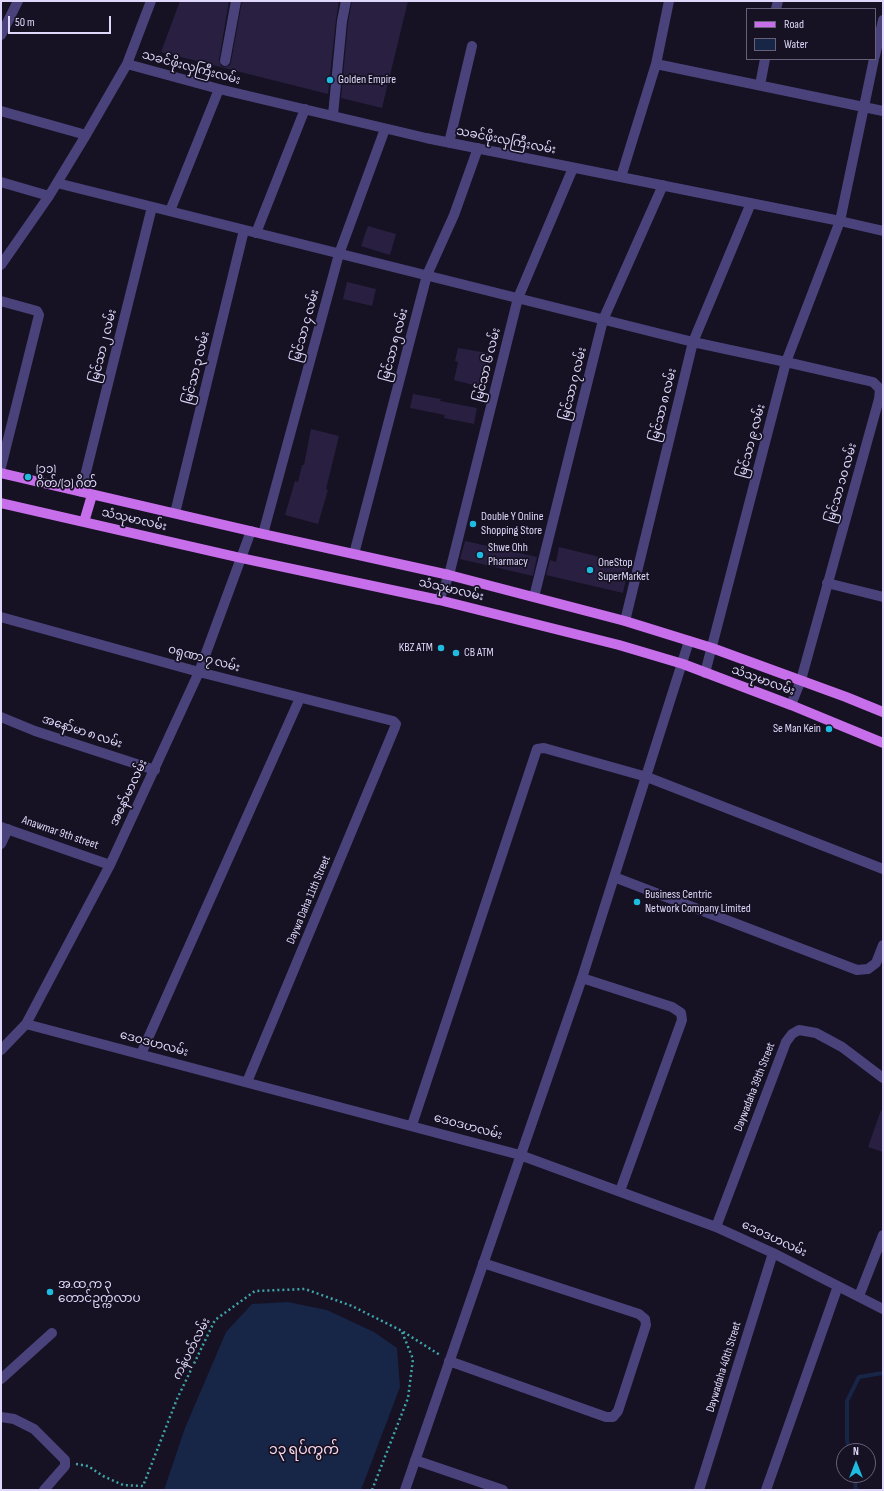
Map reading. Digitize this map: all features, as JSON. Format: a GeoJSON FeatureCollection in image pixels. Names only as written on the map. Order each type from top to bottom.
{"type":"FeatureCollection","features":[{"type":"Feature","properties":{"kind":"main road","name":"သံသုမာလမ်း"},"geometry":{"type":"LineString","coordinates":[[1,473],[449,576],[625,621],[712,648],[846,696],[883,712]]}},
{"type":"Feature","properties":{"kind":"main road"},"geometry":{"type":"LineString","coordinates":[[84,522],[92,495]]}},
{"type":"Feature","properties":{"kind":"main road","name":"သံသုမာလမ်း"},"geometry":{"type":"LineString","coordinates":[[1,503],[241,558],[439,600],[619,645],[683,664],[791,705],[883,743]]}},
{"type":"Feature","properties":{"kind":"street"},"geometry":{"type":"LineString","coordinates":[[1,35],[18,1]]}},
{"type":"Feature","properties":{"kind":"street"},"geometry":{"type":"LineString","coordinates":[[1,265],[49,196],[127,64],[151,1]]}},
{"type":"Feature","properties":{"kind":"street"},"geometry":{"type":"LineString","coordinates":[[225,61],[236,1]]}},
{"type":"Feature","properties":{"kind":"street"},"geometry":{"type":"LineString","coordinates":[[333,115],[342,21],[346,1]]}},
{"type":"Feature","properties":{"kind":"street"},"geometry":{"type":"LineString","coordinates":[[621,177],[656,64],[669,1]]}},
{"type":"Feature","properties":{"kind":"street","name":"မြင်သာ ၉ လမ်း"},"geometry":{"type":"LineString","coordinates":[[876,53],[883,20]]}},
{"type":"Feature","properties":{"kind":"street"},"geometry":{"type":"LineString","coordinates":[[449,143],[472,46]]}},
{"type":"Feature","properties":{"kind":"street"},"geometry":{"type":"LineString","coordinates":[[760,85],[766,60]]}},
{"type":"Feature","properties":{"kind":"street","name":"မြင်သာ ၉ လမ်း"},"geometry":{"type":"LineString","coordinates":[[704,673],[712,648],[786,362],[840,221],[875,60]]}},
{"type":"Feature","properties":{"kind":"street","name":"သခင်ဖိုးလှကြီးလမ်း"},"geometry":{"type":"LineString","coordinates":[[127,64],[219,89],[333,115],[385,129],[883,230]]}},
{"type":"Feature","properties":{"kind":"street"},"geometry":{"type":"LineString","coordinates":[[656,64],[883,111]]}},
{"type":"Feature","properties":{"kind":"street"},"geometry":{"type":"LineString","coordinates":[[170,211],[219,89]]}},
{"type":"Feature","properties":{"kind":"street"},"geometry":{"type":"LineString","coordinates":[[256,233],[305,109]]}},
{"type":"Feature","properties":{"kind":"street"},"geometry":{"type":"LineString","coordinates":[[1,111],[86,135]]}},
{"type":"Feature","properties":{"kind":"street","name":"မြင်သာ ၄ လမ်း"},"geometry":{"type":"LineString","coordinates":[[263,534],[339,254],[385,129]]}},
{"type":"Feature","properties":{"kind":"street","name":"မြင်သာ ၅ လမ်း"},"geometry":{"type":"LineString","coordinates":[[354,554],[427,275],[454,215],[478,148]]}},
{"type":"Feature","properties":{"kind":"street","name":"မြင်သာ ၆ လမ်း"},"geometry":{"type":"LineString","coordinates":[[439,600],[449,576],[518,298],[573,168]]}},
{"type":"Feature","properties":{"kind":"street"},"geometry":{"type":"LineString","coordinates":[[1,182],[49,196]]}},
{"type":"Feature","properties":{"kind":"street"},"geometry":{"type":"LineString","coordinates":[[57,183],[603,320],[693,342],[786,362]]}},
{"type":"Feature","properties":{"kind":"street","name":"မြင်သာ ၇ လမ်း"},"geometry":{"type":"LineString","coordinates":[[534,597],[603,320],[663,186]]}},
{"type":"Feature","properties":{"kind":"street","name":"မြင်သာ ၈ လမ်း"},"geometry":{"type":"LineString","coordinates":[[625,621],[693,342],[751,203]]}},
{"type":"Feature","properties":{"kind":"street","name":"မြင်သာ ၂ လမ်း"},"geometry":{"type":"LineString","coordinates":[[80,492],[152,207]]}},
{"type":"Feature","properties":{"kind":"street","name":"မြင်သာ ၃ လမ်း"},"geometry":{"type":"LineString","coordinates":[[174,513],[244,230]]}},
{"type":"Feature","properties":{"kind":"street"},"geometry":{"type":"LineString","coordinates":[[1,301],[37,311],[39,314],[1,467]]}},
{"type":"Feature","properties":{"kind":"street","name":"မြင်သာ ၁၀ လမ်း"},"geometry":{"type":"LineString","coordinates":[[786,362],[873,382],[880,389],[879,399],[801,680],[791,705]]}},
{"type":"Feature","properties":{"kind":"street","name":"အနော်မာလမ်း"},"geometry":{"type":"LineString","coordinates":[[1,1050],[26,1024],[110,865],[199,672],[251,531]]}},
{"type":"Feature","properties":{"kind":"street"},"geometry":{"type":"LineString","coordinates":[[828,583],[883,597]]}},
{"type":"Feature","properties":{"kind":"street","name":"၀ရုဏာ ၇ လမ်း"},"geometry":{"type":"LineString","coordinates":[[1,617],[199,672],[393,721],[396,724],[395,727]]}},
{"type":"Feature","properties":{"kind":"street"},"geometry":{"type":"LineString","coordinates":[[405,1490],[582,978],[683,664],[689,641]]}},
{"type":"Feature","properties":{"kind":"street"},"geometry":{"type":"LineString","coordinates":[[141,1054],[300,698]]}},
{"type":"Feature","properties":{"kind":"street","name":"အနော်မာ ၈ လမ်း"},"geometry":{"type":"LineString","coordinates":[[1,717],[35,731],[155,770]]}},
{"type":"Feature","properties":{"kind":"street","name":"Daywa Daha 11th Street"},"geometry":{"type":"LineString","coordinates":[[247,1082],[395,727]]}},
{"type":"Feature","properties":{"kind":"street"},"geometry":{"type":"LineString","coordinates":[[412,1125],[537,749],[544,748],[647,777],[883,869]]}},
{"type":"Feature","properties":{"kind":"street"},"geometry":{"type":"LineString","coordinates":[[1,844],[4,828]]}},
{"type":"Feature","properties":{"kind":"street","name":"Anawmar 9th street"},"geometry":{"type":"LineString","coordinates":[[4,828],[110,865]]}},
{"type":"Feature","properties":{"kind":"street"},"geometry":{"type":"LineString","coordinates":[[614,876],[857,970],[868,969],[876,962],[883,945]]}},
{"type":"Feature","properties":{"kind":"street"},"geometry":{"type":"LineString","coordinates":[[582,978],[672,1007],[681,1013],[682,1020],[620,1191]]}},
{"type":"Feature","properties":{"kind":"street","name":"ဒေဝဒဟလမ်း"},"geometry":{"type":"LineString","coordinates":[[26,1024],[412,1125],[520,1155],[716,1227],[773,1253],[883,1309]]}},
{"type":"Feature","properties":{"kind":"street","name":"Daywadaha 39th Street"},"geometry":{"type":"LineString","coordinates":[[716,1227],[786,1042],[792,1034],[799,1030],[816,1033],[842,1047],[883,1078]]}},
{"type":"Feature","properties":{"kind":"street"},"geometry":{"type":"LineString","coordinates":[[859,1296],[883,1235]]}},
{"type":"Feature","properties":{"kind":"street","name":"Daywadaha 40th Street"},"geometry":{"type":"LineString","coordinates":[[699,1490],[773,1253]]}},
{"type":"Feature","properties":{"kind":"street"},"geometry":{"type":"LineString","coordinates":[[449,1361],[606,1417],[613,1417],[618,1411],[646,1324],[645,1319],[639,1314],[483,1263]]}},
{"type":"Feature","properties":{"kind":"street"},"geometry":{"type":"LineString","coordinates":[[766,1490],[838,1286]]}},
{"type":"Feature","properties":{"kind":"street"},"geometry":{"type":"LineString","coordinates":[[1,1380],[52,1333]]}},
{"type":"Feature","properties":{"kind":"street"},"geometry":{"type":"LineString","coordinates":[[1,1417],[14,1419],[34,1429],[66,1461],[65,1466],[44,1490]]}},
{"type":"Feature","properties":{"kind":"street"},"geometry":{"type":"LineString","coordinates":[[415,1460],[503,1490]]}},
{"type":"Feature","properties":{"kind":"path","name":"ကန်ပတ်လမ်း"},"geometry":{"type":"LineString","coordinates":[[143,1486],[177,1399],[215,1320],[255,1291],[305,1289],[352,1306],[402,1331],[449,1361]]}},
{"type":"Feature","properties":{"kind":"path"},"geometry":{"type":"LineString","coordinates":[[372,1490],[408,1398],[413,1359],[402,1331]]}},
{"type":"Feature","properties":{"kind":"path"},"geometry":{"type":"LineString","coordinates":[[66,1461],[88,1466],[103,1476],[123,1485],[143,1486],[144,1490]]}},
{"type":"Feature","properties":{"kind":"water"},"geometry":{"type":"Polygon","coordinates":[[[288,1302],[327,1310],[374,1332],[397,1348],[400,1387],[361,1490],[164,1490],[185,1428],[226,1332],[252,1304],[288,1302]]]}},
{"type":"Feature","properties":{"kind":"building","name":"Golden Empire"},"geometry":{"type":"Polygon","coordinates":[[[180,1],[229,1],[219,60],[221,66],[224,67],[230,65],[231,62],[242,1],[339,1],[328,94],[161,52],[180,1]]]}},
{"type":"Feature","properties":{"kind":"building"},"geometry":{"type":"Polygon","coordinates":[[[352,1],[408,1],[382,108],[341,98],[348,22],[352,1]]]}},
{"type":"Feature","properties":{"kind":"building"},"geometry":{"type":"Polygon","coordinates":[[[368,226],[396,234],[390,255],[361,246],[368,226]]]}},
{"type":"Feature","properties":{"kind":"building"},"geometry":{"type":"Polygon","coordinates":[[[347,282],[376,289],[372,306],[343,299],[347,282]]]}},
{"type":"Feature","properties":{"kind":"building"},"geometry":{"type":"Polygon","coordinates":[[[458,348],[488,353],[481,387],[454,380],[458,362],[455,361],[458,348]]]}},
{"type":"Feature","properties":{"kind":"building"},"geometry":{"type":"Polygon","coordinates":[[[413,394],[477,408],[474,424],[444,418],[445,415],[410,408],[413,394]]]}},
{"type":"Feature","properties":{"kind":"building"},"geometry":{"type":"Polygon","coordinates":[[[311,429],[339,436],[326,489],[328,490],[318,524],[285,515],[295,481],[298,482],[302,465],[304,465],[311,429]]]}},
{"type":"Feature","properties":{"kind":"building"},"geometry":{"type":"Polygon","coordinates":[[[465,541],[537,557],[533,576],[460,559],[465,541]]]}},
{"type":"Feature","properties":{"kind":"building","name":"OneStop SuperMarket"},"geometry":{"type":"Polygon","coordinates":[[[559,547],[629,564],[623,593],[546,575],[550,560],[556,562],[559,547]]]}},
{"type":"Feature","properties":{"kind":"building"},"geometry":{"type":"Polygon","coordinates":[[[881,1110],[883,1110],[883,1152],[868,1147],[881,1110]]]}},
{"type":"Feature","properties":{"kind":"waterway"},"geometry":{"type":"LineString","coordinates":[[848,1443],[847,1401],[859,1377],[883,1373]]}},
{"type":"Feature","properties":{"kind":"waterway"},"geometry":{"type":"LineString","coordinates":[[855,1483],[856,1490]]}},
{"type":"Feature","properties":{"kind":"place","name":"Golden Empire"},"geometry":{"type":"Point","coordinates":[330,80]}},
{"type":"Feature","properties":{"kind":"place","name":"(၃၁) ဂိတ်/(၁) ဂိတ်"},"geometry":{"type":"Point","coordinates":[28,477]}},
{"type":"Feature","properties":{"kind":"place","name":"Double Y Online Shopping Store"},"geometry":{"type":"Point","coordinates":[473,524]}},
{"type":"Feature","properties":{"kind":"place","name":"Shwe Ohh Pharmacy"},"geometry":{"type":"Point","coordinates":[480,555]}},
{"type":"Feature","properties":{"kind":"place","name":"OneStop SuperMarket"},"geometry":{"type":"Point","coordinates":[590,570]}},
{"type":"Feature","properties":{"kind":"place","name":"KBZ ATM"},"geometry":{"type":"Point","coordinates":[441,648]}},
{"type":"Feature","properties":{"kind":"place","name":"CB ATM"},"geometry":{"type":"Point","coordinates":[456,653]}},
{"type":"Feature","properties":{"kind":"place","name":"Se Man Kein"},"geometry":{"type":"Point","coordinates":[829,729]}},
{"type":"Feature","properties":{"kind":"place","name":"Business Centric Network Company Limited"},"geometry":{"type":"Point","coordinates":[637,902]}},
{"type":"Feature","properties":{"kind":"place","name":"အ.ထ.က ၃ တောင်ဥက္ကလာပ"},"geometry":{"type":"Point","coordinates":[50,1292]}},
{"type":"Feature","properties":{"kind":"district","name":"၁၃ ရပ်ကွက်"},"geometry":{"type":"Point","coordinates":[304,1450]}}]}
